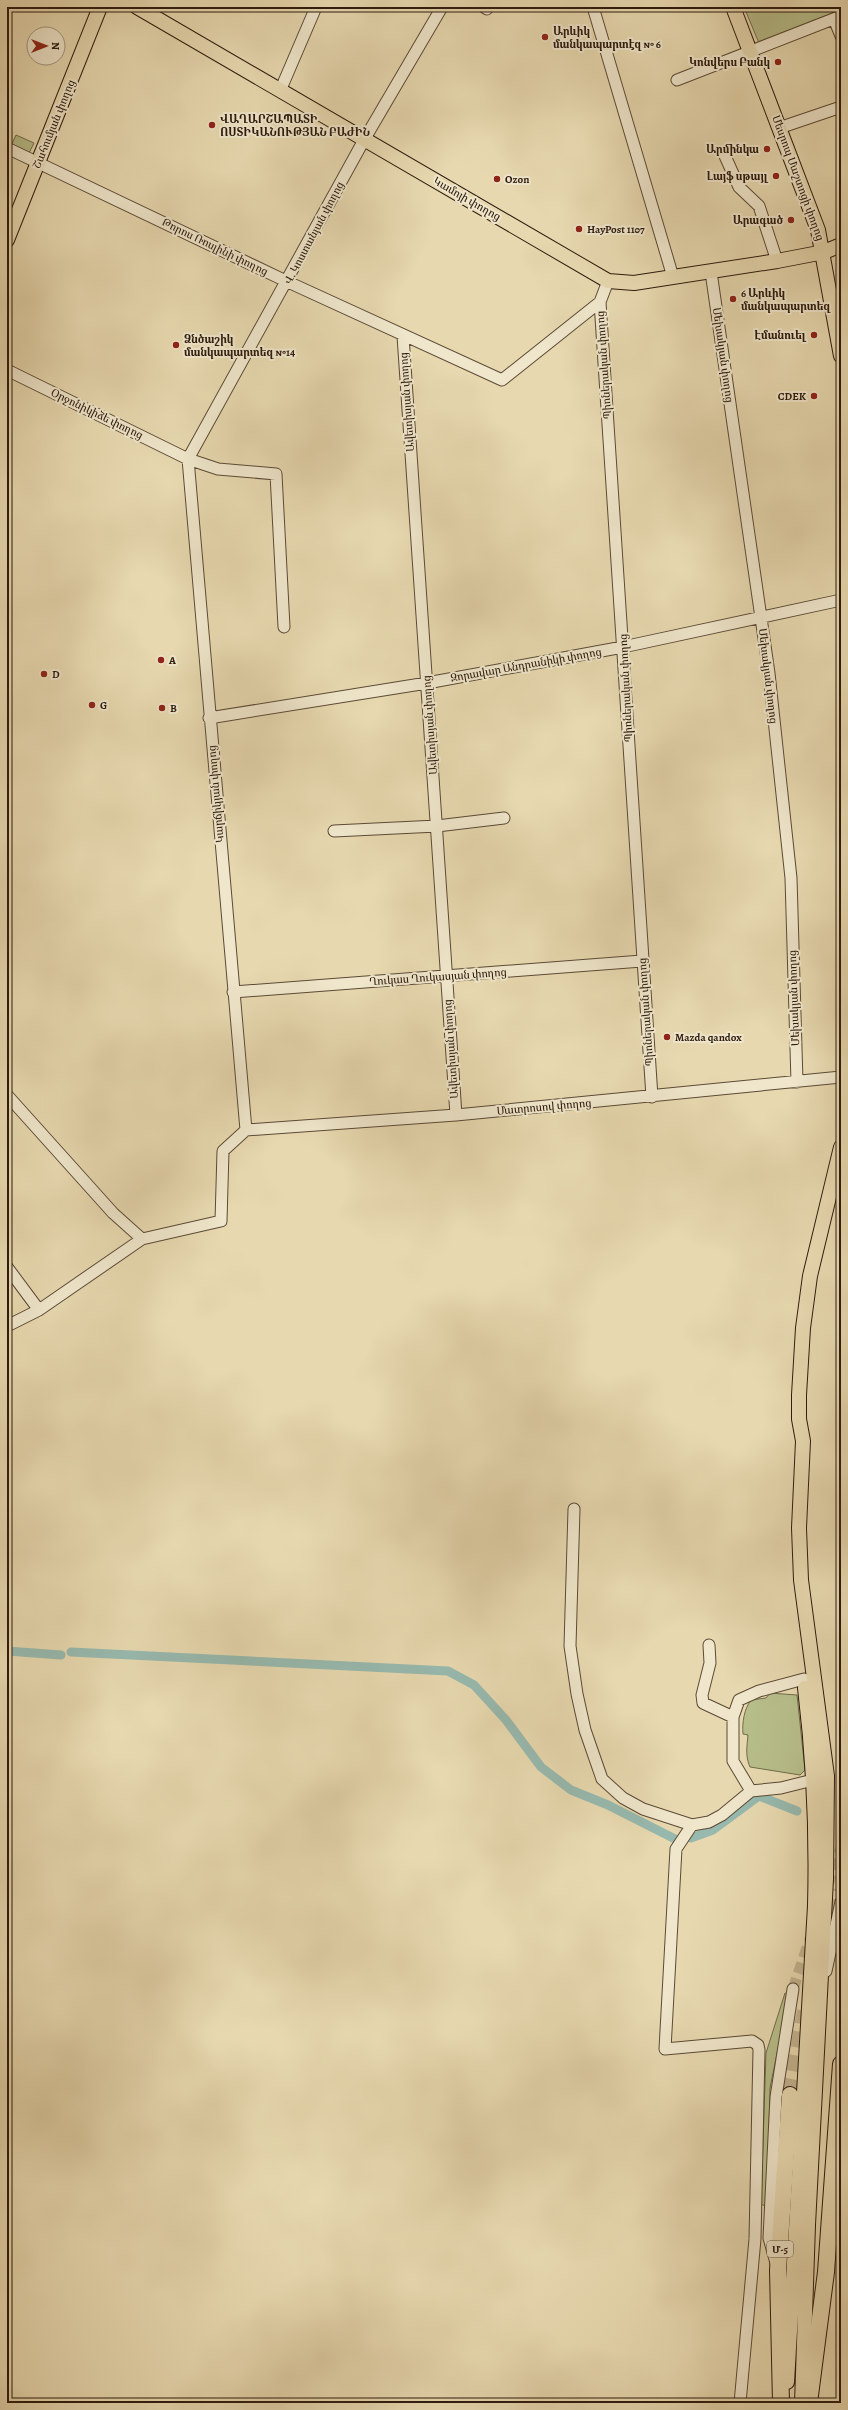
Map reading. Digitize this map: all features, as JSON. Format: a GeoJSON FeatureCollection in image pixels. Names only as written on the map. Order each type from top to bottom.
{"type":"FeatureCollection","features":[{"type":"Feature","properties":{"kind":"highway"},"geometry":{"type":"LineString","coordinates":[[809,2403],[826,2272],[841,2064]]}},
{"type":"Feature","properties":{"kind":"highway","name":"Մ-5"},"geometry":{"type":"LineString","coordinates":[[781,2403],[778,2270],[790,2095]]}},
{"type":"Feature","properties":{"kind":"main road","name":"Շահումյան փողոց"},"geometry":{"type":"LineString","coordinates":[[7,240],[100,7]]}},
{"type":"Feature","properties":{"kind":"main road","name":"Կամոյի փողոց"},"geometry":{"type":"LineString","coordinates":[[137,7],[608,281],[634,283],[711,272],[824,252]]}},
{"type":"Feature","properties":{"kind":"main road","name":"Մեսրոպ Մաշտոցի փողոց"},"geometry":{"type":"LineString","coordinates":[[733,7],[818,230],[824,252],[841,356]]}},
{"type":"Feature","properties":{"kind":"main road"},"geometry":{"type":"LineString","coordinates":[[824,252],[841,245]]}},
{"type":"Feature","properties":{"kind":"main road"},"geometry":{"type":"LineString","coordinates":[[824,252],[841,254]]}},
{"type":"Feature","properties":{"kind":"main road"},"geometry":{"type":"LineString","coordinates":[[802,2403],[808,2225],[821,1998],[821,1778],[801,1580],[799,1528],[802,1441],[799,1419],[803,1328],[810,1276],[841,1147]]}},
{"type":"Feature","properties":{"kind":"main road"},"geometry":{"type":"LineString","coordinates":[[786,2403],[821,1778],[804,1679],[793,1582],[791,1529],[795,1435],[799,1419]]}},
{"type":"Feature","properties":{"kind":"street"},"geometry":{"type":"LineString","coordinates":[[280,91],[316,7]]}},
{"type":"Feature","properties":{"kind":"street","name":"Վ. Կոստանյան փողոց"},"geometry":{"type":"LineString","coordinates":[[188,459],[288,282],[364,140],[442,7]]}},
{"type":"Feature","properties":{"kind":"street"},"geometry":{"type":"LineString","coordinates":[[484,7],[487,9],[488,7]]}},
{"type":"Feature","properties":{"kind":"street"},"geometry":{"type":"LineString","coordinates":[[593,7],[673,277]]}},
{"type":"Feature","properties":{"kind":"street"},"geometry":{"type":"LineString","coordinates":[[677,80],[837,18],[841,36]]}},
{"type":"Feature","properties":{"kind":"street"},"geometry":{"type":"LineString","coordinates":[[779,128],[841,107]]}},
{"type":"Feature","properties":{"kind":"street","name":"Թորոս Ռոսլինի փողոց"},"geometry":{"type":"LineString","coordinates":[[7,148],[403,336],[502,380],[600,302]]}},
{"type":"Feature","properties":{"kind":"street"},"geometry":{"type":"LineString","coordinates":[[725,156],[739,187],[759,206],[777,261]]}},
{"type":"Feature","properties":{"kind":"street","name":"Մեխակյան փողոց"},"geometry":{"type":"LineString","coordinates":[[711,272],[769,673],[790,878],[797,1082]]}},
{"type":"Feature","properties":{"kind":"street","name":"Պիոներական փողոց"},"geometry":{"type":"LineString","coordinates":[[608,281],[600,302],[624,647],[642,961],[652,1097]]}},
{"type":"Feature","properties":{"kind":"street","name":"Ավետիսյան փողոց"},"geometry":{"type":"LineString","coordinates":[[403,336],[456,1115]]}},
{"type":"Feature","properties":{"kind":"street","name":"Օրջոնիկիձե փողոց"},"geometry":{"type":"LineString","coordinates":[[7,370],[188,459],[218,469],[276,474],[284,627]]}},
{"type":"Feature","properties":{"kind":"street","name":"Կարճիկյան փողոց"},"geometry":{"type":"LineString","coordinates":[[188,459],[209,718],[246,1130]]}},
{"type":"Feature","properties":{"kind":"street","name":"Զորավար Անդրանիկի փողոց"},"geometry":{"type":"LineString","coordinates":[[209,718],[427,683],[624,647],[841,600]]}},
{"type":"Feature","properties":{"kind":"street"},"geometry":{"type":"LineString","coordinates":[[334,831],[437,826],[504,818]]}},
{"type":"Feature","properties":{"kind":"street","name":"Ղուկաս Ղուկասյան փողոց"},"geometry":{"type":"LineString","coordinates":[[233,992],[642,961]]}},
{"type":"Feature","properties":{"kind":"street","name":"Մատրոսով փողոց"},"geometry":{"type":"LineString","coordinates":[[246,1130],[456,1115],[652,1097],[841,1077]]}},
{"type":"Feature","properties":{"kind":"street"},"geometry":{"type":"LineString","coordinates":[[7,1095],[113,1213],[142,1239]]}},
{"type":"Feature","properties":{"kind":"street"},"geometry":{"type":"LineString","coordinates":[[7,1326],[39,1310],[142,1239],[221,1221],[223,1151],[246,1130]]}},
{"type":"Feature","properties":{"kind":"street"},"geometry":{"type":"LineString","coordinates":[[7,1267],[39,1310]]}},
{"type":"Feature","properties":{"kind":"street"},"geometry":{"type":"LineString","coordinates":[[574,1509],[570,1646],[577,1694],[585,1730],[602,1779],[623,1798],[643,1809],[692,1825],[709,1822],[722,1815],[751,1791],[781,1788],[821,1778]]}},
{"type":"Feature","properties":{"kind":"street"},"geometry":{"type":"LineString","coordinates":[[709,1645],[710,1663],[702,1695],[703,1703],[733,1717]]}},
{"type":"Feature","properties":{"kind":"street"},"geometry":{"type":"LineString","coordinates":[[751,1791],[734,1761],[733,1717],[739,1700],[759,1691],[804,1679]]}},
{"type":"Feature","properties":{"kind":"street"},"geometry":{"type":"LineString","coordinates":[[692,1825],[676,1849],[666,2049],[752,2041],[758,2044],[755,2238],[740,2403]]}},
{"type":"Feature","properties":{"kind":"street"},"geometry":{"type":"LineString","coordinates":[[821,1998],[841,1902]]}},
{"type":"Feature","properties":{"kind":"street"},"geometry":{"type":"LineString","coordinates":[[778,2270],[769,2238],[776,2097],[793,1989]]}},
{"type":"Feature","properties":{"kind":"street"},"geometry":{"type":"LineString","coordinates":[[755,2238],[769,2238]]}},
{"type":"Feature","properties":{"kind":"green space"},"geometry":{"type":"Polygon","coordinates":[[[744,7],[833,7],[835,12],[759,43],[744,7]]]}},
{"type":"Feature","properties":{"kind":"green space"},"geometry":{"type":"Polygon","coordinates":[[[16,135],[34,143],[29,153],[11,146],[16,135]]]}},
{"type":"Feature","properties":{"kind":"green space"},"geometry":{"type":"Polygon","coordinates":[[[770,1693],[797,1695],[805,1770],[800,1775],[750,1767],[748,1763],[748,1735],[743,1734],[745,1712],[751,1700],[766,1698],[770,1693]]]}},
{"type":"Feature","properties":{"kind":"green space"},"geometry":{"type":"Polygon","coordinates":[[[785,1993],[789,1995],[770,2088],[767,2204],[765,2206],[761,2204],[766,2053],[785,1993]]]}},
{"type":"Feature","properties":{"kind":"waterway"},"geometry":{"type":"LineString","coordinates":[[7,1651],[61,1655]]}},
{"type":"Feature","properties":{"kind":"waterway"},"geometry":{"type":"LineString","coordinates":[[71,1652],[448,1671],[474,1685],[506,1720],[541,1767],[571,1790],[608,1805],[675,1839]]}},
{"type":"Feature","properties":{"kind":"waterway"},"geometry":{"type":"LineString","coordinates":[[691,1838],[713,1830],[759,1796],[797,1811]]}},
{"type":"Feature","properties":{"kind":"tunnel"},"geometry":{"type":"LineString","coordinates":[[828,1885],[841,1848]]}},
{"type":"Feature","properties":{"kind":"tunnel"},"geometry":{"type":"LineString","coordinates":[[824,1938],[841,1891]]}},
{"type":"Feature","properties":{"kind":"tunnel"},"geometry":{"type":"LineString","coordinates":[[793,1989],[810,1939]]}},
{"type":"Feature","properties":{"kind":"tunnel"},"geometry":{"type":"LineString","coordinates":[[790,2095],[805,2011]]}},
{"type":"Feature","properties":{"kind":"place","name":"Արևիկ մանկապարտէզ № 6"},"geometry":{"type":"Point","coordinates":[545,37]}},
{"type":"Feature","properties":{"kind":"place","name":"Կոնվերս Բանկ"},"geometry":{"type":"Point","coordinates":[778,62]}},
{"type":"Feature","properties":{"kind":"place","name":"ՎԱՂԱՐՇԱՊԱՏԻ ՈՍՏԻԿԱՆՈՒԹՅԱՆ ԲԱԺԻՆ"},"geometry":{"type":"Point","coordinates":[212,125]}},
{"type":"Feature","properties":{"kind":"place","name":"Արմինկա"},"geometry":{"type":"Point","coordinates":[767,149]}},
{"type":"Feature","properties":{"kind":"place","name":"Լայֆ սթայլ"},"geometry":{"type":"Point","coordinates":[776,176]}},
{"type":"Feature","properties":{"kind":"place","name":"Ozon"},"geometry":{"type":"Point","coordinates":[497,179]}},
{"type":"Feature","properties":{"kind":"place","name":"Արագած"},"geometry":{"type":"Point","coordinates":[791,220]}},
{"type":"Feature","properties":{"kind":"place","name":"HayPost 1107"},"geometry":{"type":"Point","coordinates":[579,229]}},
{"type":"Feature","properties":{"kind":"place","name":"6 Արևիկ մանկապարտեզ"},"geometry":{"type":"Point","coordinates":[733,299]}},
{"type":"Feature","properties":{"kind":"place","name":"Էմանուել"},"geometry":{"type":"Point","coordinates":[814,335]}},
{"type":"Feature","properties":{"kind":"place","name":"Ձնծաշիկ մանկապարտեզ №14"},"geometry":{"type":"Point","coordinates":[176,345]}},
{"type":"Feature","properties":{"kind":"place","name":"CDEK"},"geometry":{"type":"Point","coordinates":[814,396]}},
{"type":"Feature","properties":{"kind":"place","name":"A"},"geometry":{"type":"Point","coordinates":[161,660]}},
{"type":"Feature","properties":{"kind":"place","name":"D"},"geometry":{"type":"Point","coordinates":[44,674]}},
{"type":"Feature","properties":{"kind":"place","name":"G"},"geometry":{"type":"Point","coordinates":[92,705]}},
{"type":"Feature","properties":{"kind":"place","name":"B"},"geometry":{"type":"Point","coordinates":[162,708]}},
{"type":"Feature","properties":{"kind":"place","name":"Mazda qandox"},"geometry":{"type":"Point","coordinates":[667,1037]}}]}
